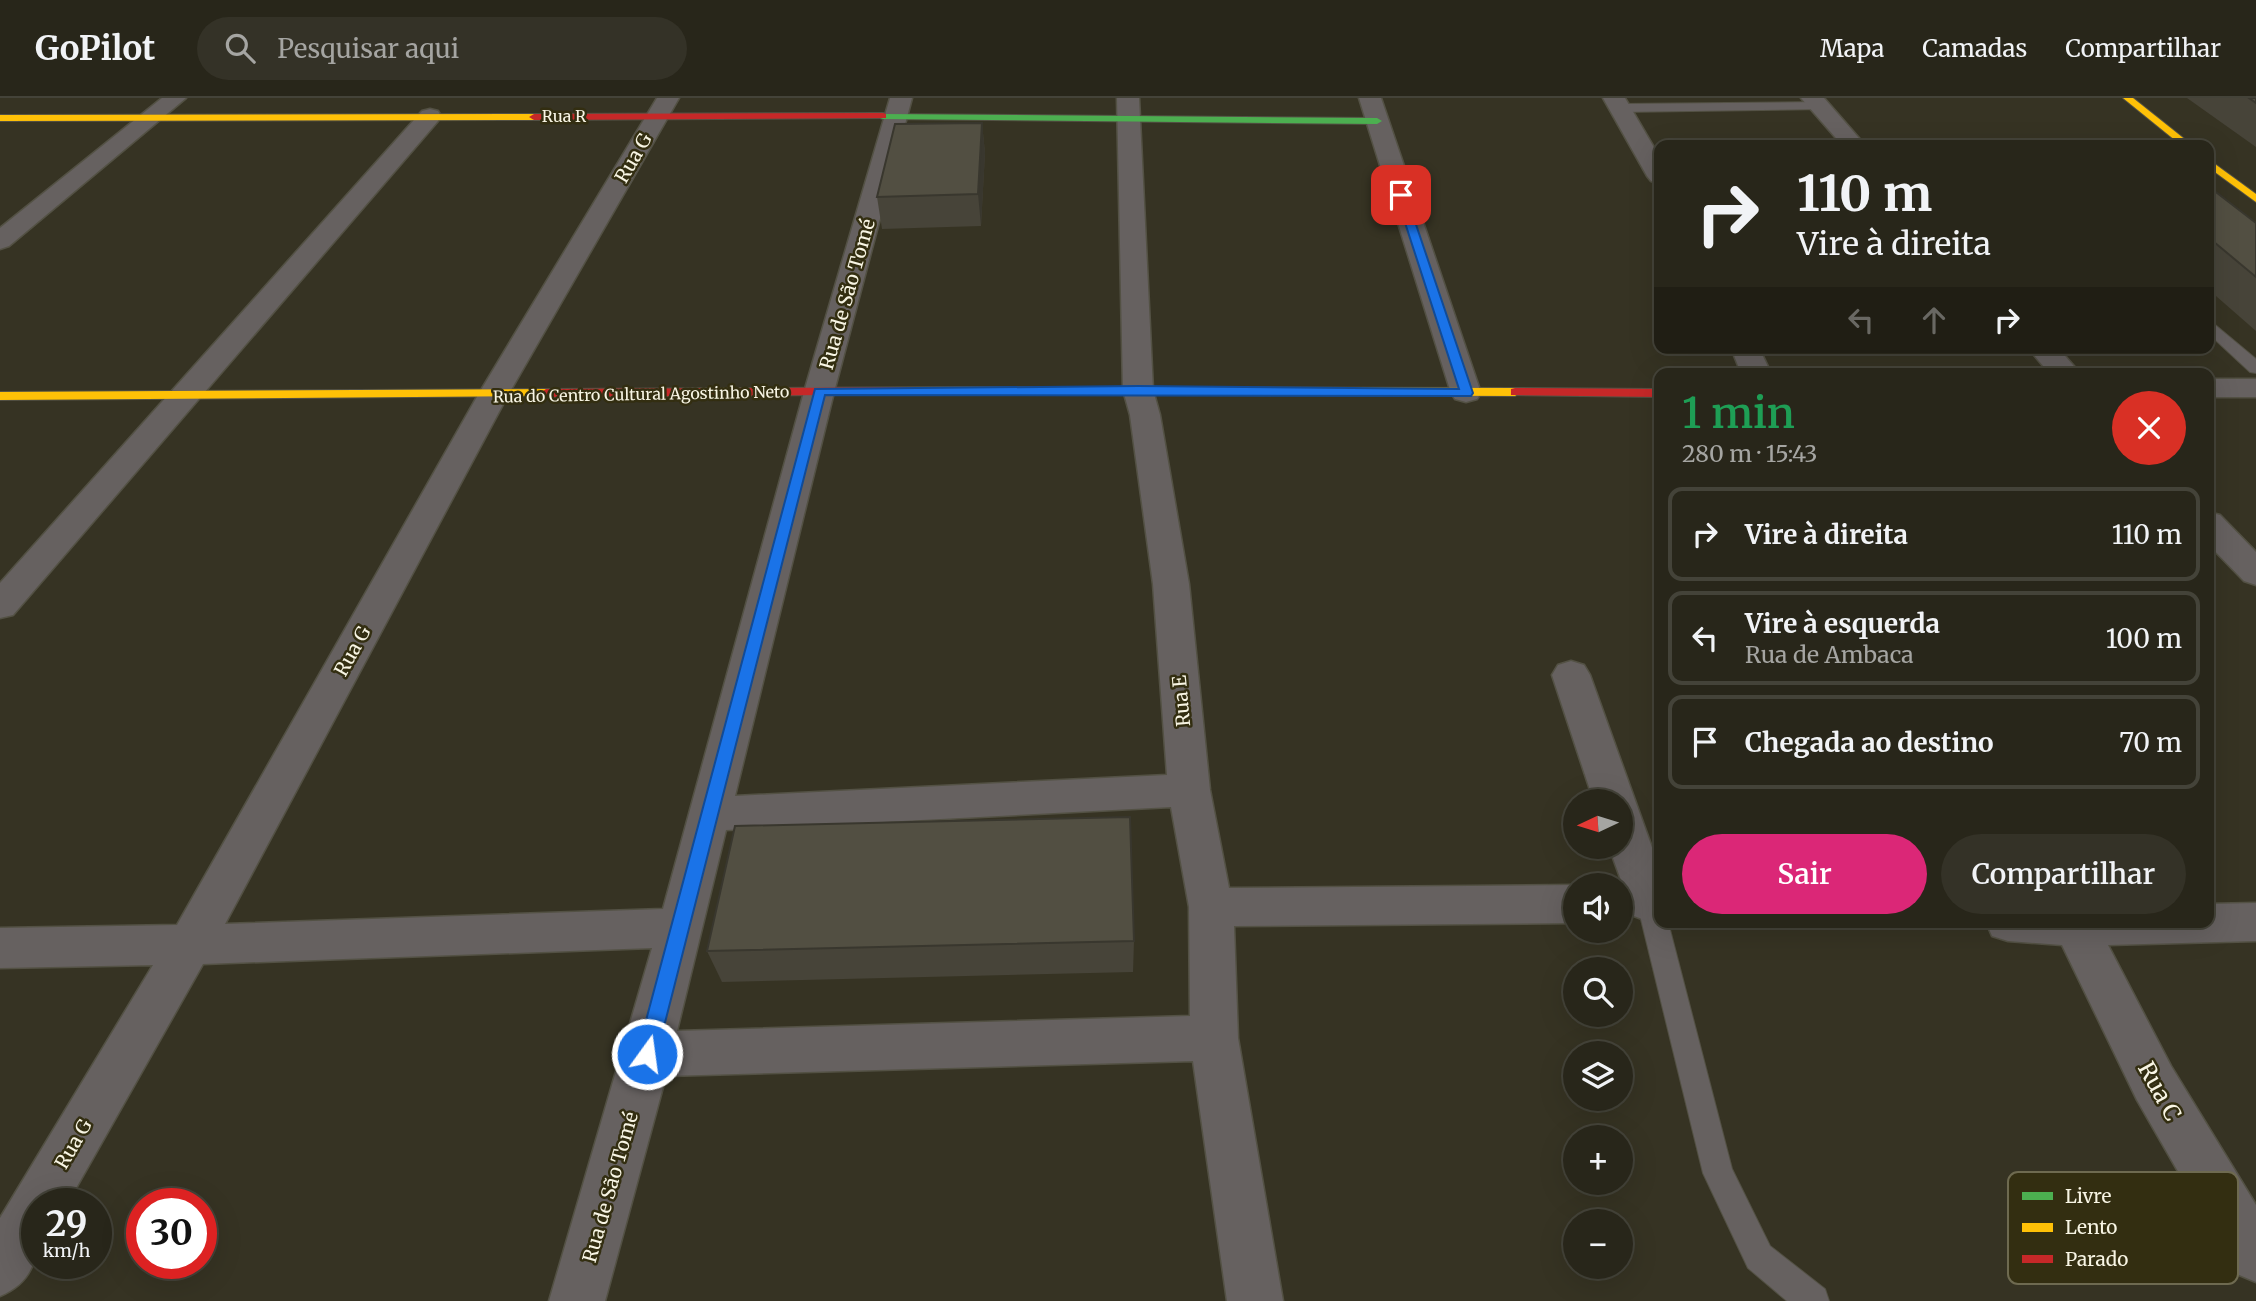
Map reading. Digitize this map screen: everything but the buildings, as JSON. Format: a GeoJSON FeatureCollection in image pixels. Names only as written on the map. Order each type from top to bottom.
{"type":"FeatureCollection","features":[{"type":"Feature","properties":{"kind":"street"},"geometry":{"type":"LineString","coordinates":[[0,241],[176,98]]}},
{"type":"Feature","properties":{"kind":"street"},"geometry":{"type":"LineString","coordinates":[[2127,98],[2181,140]]}},
{"type":"Feature","properties":{"kind":"street"},"geometry":{"type":"LineString","coordinates":[[1816,102],[1850,140]]}},
{"type":"Feature","properties":{"kind":"street"},"geometry":{"type":"LineString","coordinates":[[1617,103],[1654,167]]}},
{"type":"Feature","properties":{"kind":"street","name":"Rua R"},"geometry":{"type":"LineString","coordinates":[[0,118],[430,116],[662,107],[1373,110]]}},
{"type":"Feature","properties":{"kind":"street","name":"Rua G"},"geometry":{"type":"LineString","coordinates":[[48,1188],[190,945],[493,395],[662,107]]}},
{"type":"Feature","properties":{"kind":"street","name":"Rua de São Tomé"},"geometry":{"type":"LineString","coordinates":[[577,1301],[647,1054],[707,814],[819,392],[899,107]]}},
{"type":"Feature","properties":{"kind":"street","name":"Rua E"},"geometry":{"type":"LineString","coordinates":[[1128,109],[1138,390],[1145,415],[1171,584],[1189,790],[1211,907],[1214,1038],[1255,1301]]}},
{"type":"Feature","properties":{"kind":"street"},"geometry":{"type":"LineString","coordinates":[[1373,110],[1466,393]]}},
{"type":"Feature","properties":{"kind":"street"},"geometry":{"type":"LineString","coordinates":[[0,606],[181,396],[430,116]]}},
{"type":"Feature","properties":{"kind":"street"},"geometry":{"type":"LineString","coordinates":[[2214,167],[2256,199]]}},
{"type":"Feature","properties":{"kind":"street"},"geometry":{"type":"LineString","coordinates":[[2048,354],[2060,368]]}},
{"type":"Feature","properties":{"kind":"street"},"geometry":{"type":"LineString","coordinates":[[2214,388],[2256,388]]}},
{"type":"Feature","properties":{"kind":"street","name":"Rua do Centro Cultural Agostinho Neto"},"geometry":{"type":"LineString","coordinates":[[0,396],[1138,390],[1654,393]]}},
{"type":"Feature","properties":{"kind":"street"},"geometry":{"type":"LineString","coordinates":[[2214,529],[2256,573]]}},
{"type":"Feature","properties":{"kind":"street"},"geometry":{"type":"LineString","coordinates":[[1571,675],[1610,789]]}},
{"type":"Feature","properties":{"kind":"street"},"geometry":{"type":"LineString","coordinates":[[707,814],[1189,790]]}},
{"type":"Feature","properties":{"kind":"street"},"geometry":{"type":"LineString","coordinates":[[1631,859],[1643,903]]}},
{"type":"Feature","properties":{"kind":"street"},"geometry":{"type":"LineString","coordinates":[[1211,907],[1563,904]]}},
{"type":"Feature","properties":{"kind":"street"},"geometry":{"type":"LineString","coordinates":[[2214,922],[2256,922]]}},
{"type":"Feature","properties":{"kind":"street"},"geometry":{"type":"LineString","coordinates":[[0,948],[190,945],[678,928]]}},
{"type":"Feature","properties":{"kind":"street","name":"Rua C"},"geometry":{"type":"LineString","coordinates":[[2076,928],[2154,1083],[2207,1172]]}},
{"type":"Feature","properties":{"kind":"street"},"geometry":{"type":"LineString","coordinates":[[647,1054],[1214,1038]]}},
{"type":"Feature","properties":{"kind":"street","name":"Rua C"},"geometry":{"type":"LineString","coordinates":[[2238,1225],[2256,1255]]}},
{"type":"Feature","properties":{"kind":"street","name":"Rua G"},"geometry":{"type":"LineString","coordinates":[[0,1269],[21,1234]]}},
{"type":"Feature","properties":{"kind":"lane"},"geometry":{"type":"LineString","coordinates":[[1617,103],[1816,102]]}},
{"type":"Feature","properties":{"kind":"lane"},"geometry":{"type":"LineString","coordinates":[[2214,330],[2256,368]]}},
{"type":"Feature","properties":{"kind":"lane"},"geometry":{"type":"LineString","coordinates":[[1643,903],[1718,1173],[1759,1257],[1813,1301]]}},
{"type":"Feature","properties":{"kind":"traffic: fast"},"geometry":{"type":"LineString","coordinates":[[883,116],[1377,121]]}},
{"type":"Feature","properties":{"kind":"traffic: slow"},"geometry":{"type":"LineString","coordinates":[[2127,98],[2181,140]]}},
{"type":"Feature","properties":{"kind":"traffic: slow"},"geometry":{"type":"LineString","coordinates":[[0,118],[534,117]]}},
{"type":"Feature","properties":{"kind":"traffic: slow"},"geometry":{"type":"LineString","coordinates":[[2214,167],[2256,199]]}},
{"type":"Feature","properties":{"kind":"traffic: slow"},"geometry":{"type":"LineString","coordinates":[[960,391],[1515,392]]}},
{"type":"Feature","properties":{"kind":"traffic: slow"},"geometry":{"type":"LineString","coordinates":[[0,396],[546,393]]}},
{"type":"Feature","properties":{"kind":"traffic: jam"},"geometry":{"type":"LineString","coordinates":[[534,117],[883,116]]}},
{"type":"Feature","properties":{"kind":"traffic: jam"},"geometry":{"type":"LineString","coordinates":[[546,393],[960,391]]}},
{"type":"Feature","properties":{"kind":"traffic: jam"},"geometry":{"type":"LineString","coordinates":[[1515,392],[1654,393]]}},
{"type":"Feature","properties":{"kind":"route"},"geometry":{"type":"LineString","coordinates":[[647,1054],[707,814],[819,392],[1138,390],[1466,393],[1401,195]]}}]}
